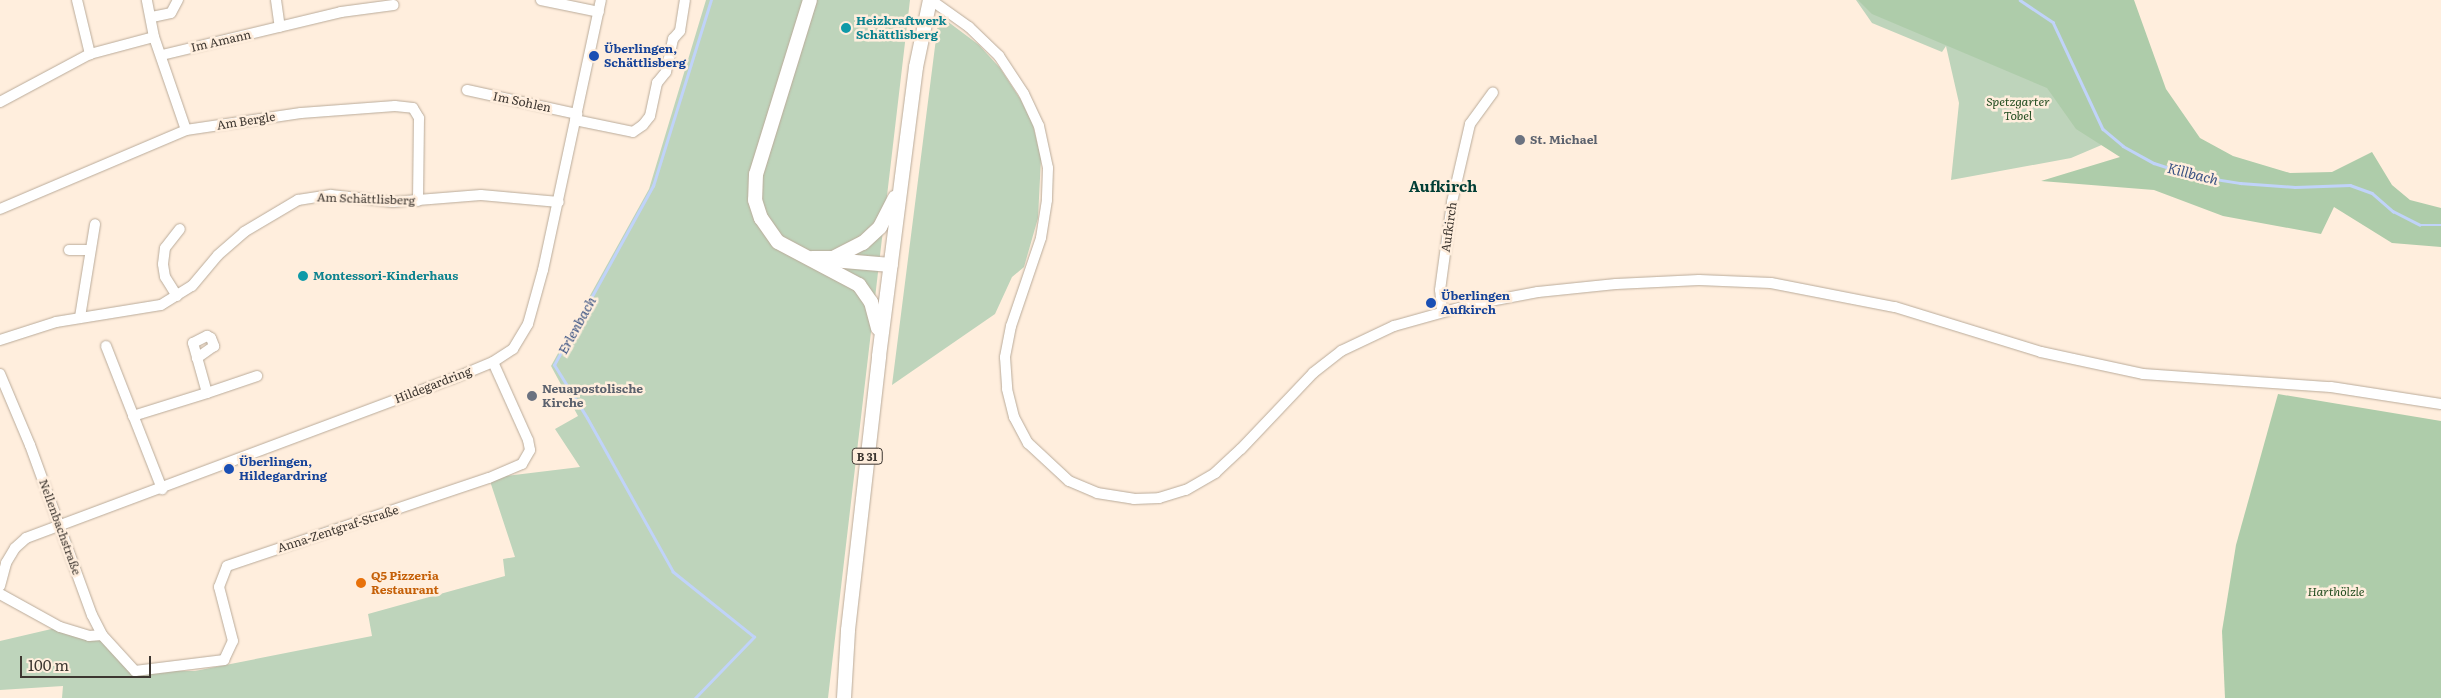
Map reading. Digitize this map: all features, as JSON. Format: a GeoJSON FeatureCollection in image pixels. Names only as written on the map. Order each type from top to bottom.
{"type":"FeatureCollection","features":[{"type":"Feature","properties":{"kind":"main road"},"geometry":{"type":"LineString","coordinates":[[810,0],[755,182],[758,210],[765,227],[784,247],[803,256],[822,262],[890,269]]}},
{"type":"Feature","properties":{"kind":"main road","name":"B 31"},"geometry":{"type":"LineString","coordinates":[[844,698],[848,630],[878,356],[916,67],[930,0]]}},
{"type":"Feature","properties":{"kind":"main road"},"geometry":{"type":"LineString","coordinates":[[822,262],[842,255],[872,236],[886,218],[902,178]]}},
{"type":"Feature","properties":{"kind":"main road"},"geometry":{"type":"LineString","coordinates":[[822,262],[859,285],[871,302],[878,323],[878,356]]}},
{"type":"Feature","properties":{"kind":"street"},"geometry":{"type":"LineString","coordinates":[[77,0],[90,54]]}},
{"type":"Feature","properties":{"kind":"street"},"geometry":{"type":"LineString","coordinates":[[147,0],[152,17],[154,38],[162,55],[186,130]]}},
{"type":"Feature","properties":{"kind":"street"},"geometry":{"type":"LineString","coordinates":[[152,17],[171,13],[178,0]]}},
{"type":"Feature","properties":{"kind":"street"},"geometry":{"type":"LineString","coordinates":[[276,0],[280,27]]}},
{"type":"Feature","properties":{"kind":"street"},"geometry":{"type":"LineString","coordinates":[[339,0],[340,12]]}},
{"type":"Feature","properties":{"kind":"street"},"geometry":{"type":"LineString","coordinates":[[541,0],[599,12]]}},
{"type":"Feature","properties":{"kind":"street","name":"Hildegardring"},"geometry":{"type":"LineString","coordinates":[[0,586],[6,563],[15,548],[26,538],[162,489],[493,362],[513,349],[528,324],[559,202],[601,0]]}},
{"type":"Feature","properties":{"kind":"street","name":"Im Sohlen"},"geometry":{"type":"LineString","coordinates":[[467,90],[633,132],[650,116],[657,83],[666,72],[673,39],[680,30],[685,0]]}},
{"type":"Feature","properties":{"kind":"street"},"geometry":{"type":"LineString","coordinates":[[930,0],[980,36],[1009,69],[1035,115],[1045,148],[1047,200],[1041,238],[1011,326],[1005,357],[1006,389],[1014,417],[1028,443],[1069,481],[1096,493],[1134,499],[1160,498],[1186,490],[1215,473],[1241,449],[1291,393],[1341,351],[1394,326],[1442,311],[1538,292],[1616,284],[1699,280],[1771,283],[1887,305],[2041,352],[2143,374],[2331,387],[2441,404]]}},
{"type":"Feature","properties":{"kind":"street","name":"Im Amann"},"geometry":{"type":"LineString","coordinates":[[162,55],[340,12],[394,5]]}},
{"type":"Feature","properties":{"kind":"street"},"geometry":{"type":"LineString","coordinates":[[0,102],[90,54],[154,38]]}},
{"type":"Feature","properties":{"kind":"street","name":"Aufkirch"},"geometry":{"type":"LineString","coordinates":[[1442,311],[1440,290],[1452,202],[1470,124],[1493,92]]}},
{"type":"Feature","properties":{"kind":"street","name":"Am Bergle"},"geometry":{"type":"LineString","coordinates":[[0,209],[186,130],[301,113],[408,106],[419,118],[418,201]]}},
{"type":"Feature","properties":{"kind":"street","name":"Am Schättlisberg"},"geometry":{"type":"LineString","coordinates":[[0,340],[80,317],[144,310],[177,296],[192,286],[218,255],[244,232],[298,200],[332,195],[379,202],[481,196],[559,202]]}},
{"type":"Feature","properties":{"kind":"street"},"geometry":{"type":"LineString","coordinates":[[80,317],[95,224]]}},
{"type":"Feature","properties":{"kind":"street"},"geometry":{"type":"LineString","coordinates":[[177,296],[165,277],[163,264],[166,248],[180,229]]}},
{"type":"Feature","properties":{"kind":"street"},"geometry":{"type":"LineString","coordinates":[[69,250],[90,250]]}},
{"type":"Feature","properties":{"kind":"street"},"geometry":{"type":"LineString","coordinates":[[106,346],[162,489]]}},
{"type":"Feature","properties":{"kind":"street"},"geometry":{"type":"LineString","coordinates":[[197,358],[207,393]]}},
{"type":"Feature","properties":{"kind":"street","name":"Anna-Zentgraf-Straße"},"geometry":{"type":"LineString","coordinates":[[135,671],[224,660],[232,641],[219,587],[227,566],[489,478],[522,464],[530,450],[528,440],[493,362]]}},
{"type":"Feature","properties":{"kind":"street","name":"Nellenbachstraße"},"geometry":{"type":"LineString","coordinates":[[0,374],[30,445],[59,526],[102,635],[135,671]]}},
{"type":"Feature","properties":{"kind":"street"},"geometry":{"type":"LineString","coordinates":[[133,416],[257,376]]}},
{"type":"Feature","properties":{"kind":"street"},"geometry":{"type":"LineString","coordinates":[[0,594],[60,627],[89,636],[102,635]]}},
{"type":"Feature","properties":{"kind":"green space"},"geometry":{"type":"Polygon","coordinates":[[[706,0],[910,0],[828,698],[62,698],[63,686],[0,690],[0,641],[60,627],[102,635],[135,671],[195,671],[372,636],[368,614],[505,576],[503,559],[515,557],[489,478],[580,467],[555,429],[578,416],[551,366],[649,189],[706,0]]]}},
{"type":"Feature","properties":{"kind":"green space","name":"Spetzgarter Tobel"},"geometry":{"type":"Polygon","coordinates":[[[1856,0],[2046,0],[2118,138],[2071,158],[1951,180],[1959,103],[1946,46],[1942,52],[1872,23],[1856,0]]]}},
{"type":"Feature","properties":{"kind":"green space"},"geometry":{"type":"Polygon","coordinates":[[[1858,0],[2134,0],[2166,89],[2200,138],[2233,156],[2290,173],[2332,172],[2372,152],[2392,185],[2410,200],[2441,208],[2441,247],[2392,243],[2334,207],[2321,234],[2223,216],[2154,190],[2041,181],[2120,157],[2076,129],[2047,88],[1872,14],[1858,0]]]}},
{"type":"Feature","properties":{"kind":"green space"},"geometry":{"type":"Polygon","coordinates":[[[939,15],[979,45],[1000,68],[1021,100],[1033,125],[1041,158],[1038,218],[1024,267],[1012,277],[995,314],[892,385],[939,15]]]}},
{"type":"Feature","properties":{"kind":"green space","name":"Harthölzle"},"geometry":{"type":"Polygon","coordinates":[[[2278,394],[2441,421],[2441,698],[2225,698],[2222,631],[2236,545],[2278,394]]]}},
{"type":"Feature","properties":{"kind":"waterway","name":"Erlenbach"},"geometry":{"type":"LineString","coordinates":[[695,698],[754,637],[673,572],[587,418],[554,365],[653,186],[711,0]]}},
{"type":"Feature","properties":{"kind":"waterway","name":"Killbach"},"geometry":{"type":"LineString","coordinates":[[2020,0],[2053,22],[2103,129],[2123,146],[2154,163],[2190,175],[2240,183],[2295,187],[2350,185],[2372,193],[2393,211],[2420,225],[2441,225]]}},
{"type":"Feature","properties":{"kind":"place","name":"Heizkraftwerk Schättlisberg"},"geometry":{"type":"Point","coordinates":[846,28]}},
{"type":"Feature","properties":{"kind":"place","name":"Überlingen, Schättlisberg"},"geometry":{"type":"Point","coordinates":[594,56]}},
{"type":"Feature","properties":{"kind":"place","name":"St. Michael"},"geometry":{"type":"Point","coordinates":[1520,140]}},
{"type":"Feature","properties":{"kind":"place","name":"Montessori-Kinderhaus"},"geometry":{"type":"Point","coordinates":[303,276]}},
{"type":"Feature","properties":{"kind":"place","name":"Überlingen Aufkirch"},"geometry":{"type":"Point","coordinates":[1431,303]}},
{"type":"Feature","properties":{"kind":"place","name":"Neuapostolische Kirche"},"geometry":{"type":"Point","coordinates":[532,396]}},
{"type":"Feature","properties":{"kind":"place","name":"Überlingen, Hildegardring"},"geometry":{"type":"Point","coordinates":[229,469]}},
{"type":"Feature","properties":{"kind":"place","name":"Q5 Pizzeria Restaurant"},"geometry":{"type":"Point","coordinates":[361,583]}},
{"type":"Feature","properties":{"kind":"district","name":"Aufkirch"},"geometry":{"type":"Point","coordinates":[1443,186]}}]}
